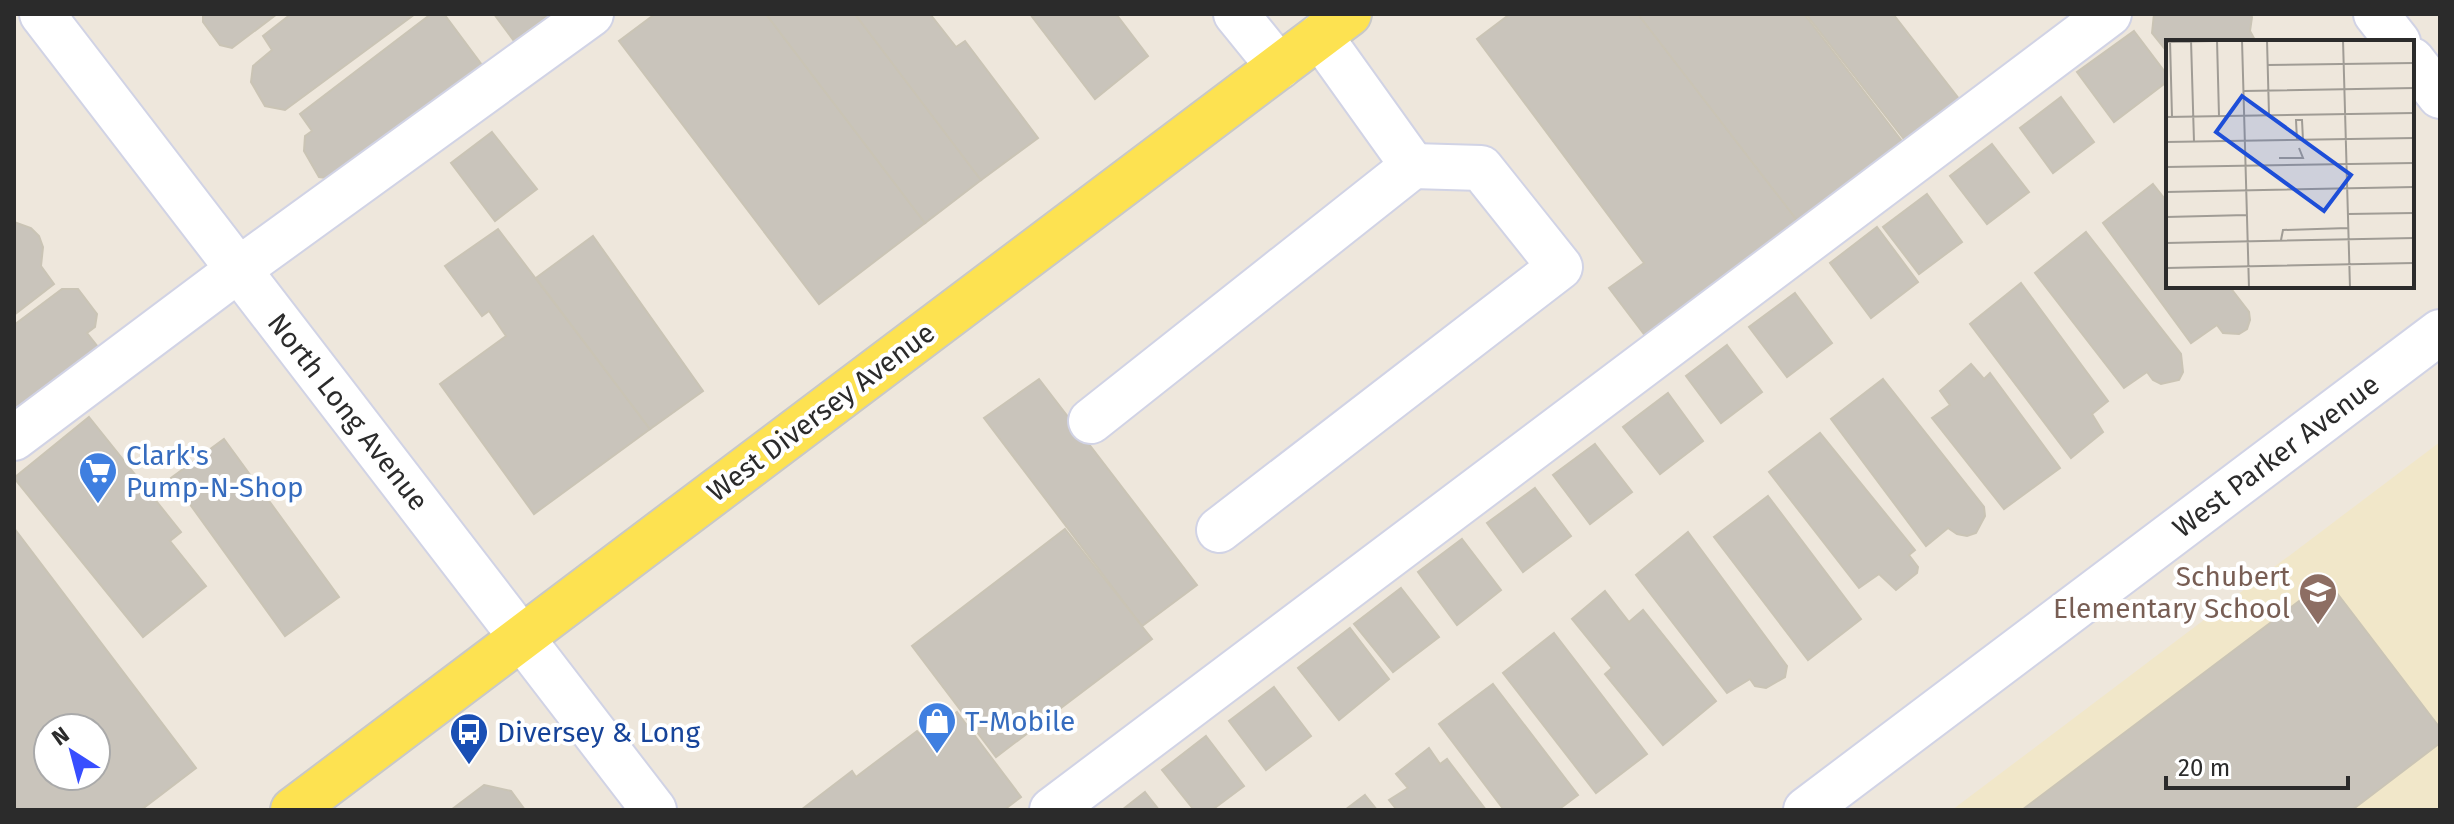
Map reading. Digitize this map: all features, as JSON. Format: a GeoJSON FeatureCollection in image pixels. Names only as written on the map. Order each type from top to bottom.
{"type":"FeatureCollection","features":[{"type":"Feature","properties":{"kind":"main road","name":"West Diversey Avenue"},"geometry":{"type":"LineString","coordinates":[[293,810],[1334,25]]}},
{"type":"Feature","properties":{"kind":"street","name":"North Long Avenue"},"geometry":{"type":"LineString","coordinates":[[42,14],[654,810]]}},
{"type":"Feature","properties":{"kind":"street"},"geometry":{"type":"LineString","coordinates":[[14,438],[238,270],[591,14]]}},
{"type":"Feature","properties":{"kind":"street"},"geometry":{"type":"LineString","coordinates":[[1236,14],[1279,67]]}},
{"type":"Feature","properties":{"kind":"street"},"geometry":{"type":"LineString","coordinates":[[1052,810],[2109,14]]}},
{"type":"Feature","properties":{"kind":"street"},"geometry":{"type":"LineString","coordinates":[[2376,14],[2396,40]]}},
{"type":"Feature","properties":{"kind":"street"},"geometry":{"type":"LineString","coordinates":[[1334,25],[1413,166]]}},
{"type":"Feature","properties":{"kind":"street"},"geometry":{"type":"LineString","coordinates":[[2414,63],[2440,96]]}},
{"type":"Feature","properties":{"kind":"street"},"geometry":{"type":"LineString","coordinates":[[1091,421],[1413,166],[1481,168],[1560,267],[1219,530]]}},
{"type":"Feature","properties":{"kind":"street","name":"West Parker Avenue"},"geometry":{"type":"LineString","coordinates":[[1806,810],[2440,332]]}},
{"type":"Feature","properties":{"kind":"shaded area","name":"Schubert Elementary School"},"geometry":{"type":"Polygon","coordinates":[[[2440,442],[2440,810],[1952,810],[2440,442]]]}},
{"type":"Feature","properties":{"kind":"building"},"geometry":{"type":"Polygon","coordinates":[[[203,14],[277,14],[232,48],[220,45],[203,22],[203,14]]]}},
{"type":"Feature","properties":{"kind":"building"},"geometry":{"type":"Polygon","coordinates":[[[291,14],[415,14],[285,110],[265,106],[251,82],[253,66],[272,50],[263,36],[291,14]]]}},
{"type":"Feature","properties":{"kind":"building"},"geometry":{"type":"Polygon","coordinates":[[[431,14],[444,14],[485,69],[334,179],[319,177],[304,151],[305,136],[312,131],[300,114],[431,14]]]}},
{"type":"Feature","properties":{"kind":"building"},"geometry":{"type":"Polygon","coordinates":[[[494,14],[550,14],[514,41],[494,14]]]}},
{"type":"Feature","properties":{"kind":"building"},"geometry":{"type":"Polygon","coordinates":[[[655,14],[766,14],[925,223],[819,304],[619,41],[655,14]]]}},
{"type":"Feature","properties":{"kind":"building"},"geometry":{"type":"Polygon","coordinates":[[[766,14],[855,14],[981,180],[925,223],[766,14]]]}},
{"type":"Feature","properties":{"kind":"building"},"geometry":{"type":"Polygon","coordinates":[[[855,14],[930,14],[956,47],[965,41],[1038,138],[981,180],[855,14]]]}},
{"type":"Feature","properties":{"kind":"building"},"geometry":{"type":"Polygon","coordinates":[[[1030,14],[1116,14],[1148,56],[1095,99],[1030,14]]]}},
{"type":"Feature","properties":{"kind":"building"},"geometry":{"type":"Polygon","coordinates":[[[1510,14],[1638,14],[1800,224],[1647,338],[1609,288],[1644,263],[1477,39],[1510,14]]]}},
{"type":"Feature","properties":{"kind":"building"},"geometry":{"type":"Polygon","coordinates":[[[1638,14],[1804,14],[1905,145],[1800,224],[1638,14]]]}},
{"type":"Feature","properties":{"kind":"building"},"geometry":{"type":"Polygon","coordinates":[[[1806,14],[1893,14],[1963,104],[1907,143],[1806,14]]]}},
{"type":"Feature","properties":{"kind":"building"},"geometry":{"type":"Polygon","coordinates":[[[2154,14],[2249,14],[2252,17],[2250,31],[2255,40],[2166,40],[2166,50],[2152,33],[2154,14]]]}},
{"type":"Feature","properties":{"kind":"building"},"geometry":{"type":"Polygon","coordinates":[[[2134,31],[2166,73],[2166,83],[2114,122],[2077,72],[2134,31]]]}},
{"type":"Feature","properties":{"kind":"building"},"geometry":{"type":"Polygon","coordinates":[[[2061,97],[2094,142],[2053,173],[2020,128],[2061,97]]]}},
{"type":"Feature","properties":{"kind":"building"},"geometry":{"type":"Polygon","coordinates":[[[492,132],[537,189],[495,221],[451,163],[492,132]]]}},
{"type":"Feature","properties":{"kind":"building"},"geometry":{"type":"Polygon","coordinates":[[[1992,144],[2029,192],[1987,224],[1950,176],[1992,144]]]}},
{"type":"Feature","properties":{"kind":"building"},"geometry":{"type":"Polygon","coordinates":[[[2153,184],[2166,200],[2166,288],[2231,288],[2249,312],[2247,329],[2239,334],[2223,333],[2217,325],[2191,343],[2103,223],[2153,184]]]}},
{"type":"Feature","properties":{"kind":"building"},"geometry":{"type":"Polygon","coordinates":[[[1927,194],[1962,242],[1919,274],[1883,227],[1927,194]]]}},
{"type":"Feature","properties":{"kind":"building"},"geometry":{"type":"Polygon","coordinates":[[[14,222],[31,228],[39,236],[43,247],[41,266],[54,284],[14,315],[14,222]]]}},
{"type":"Feature","properties":{"kind":"building"},"geometry":{"type":"Polygon","coordinates":[[[1877,227],[1918,282],[1871,318],[1830,263],[1877,227]]]}},
{"type":"Feature","properties":{"kind":"building"},"geometry":{"type":"Polygon","coordinates":[[[498,229],[650,429],[534,514],[440,384],[506,336],[489,311],[482,316],[445,266],[498,229]]]}},
{"type":"Feature","properties":{"kind":"building"},"geometry":{"type":"Polygon","coordinates":[[[2086,232],[2181,354],[2183,372],[2179,380],[2161,384],[2147,372],[2124,388],[2035,273],[2086,232]]]}},
{"type":"Feature","properties":{"kind":"building"},"geometry":{"type":"Polygon","coordinates":[[[593,236],[703,391],[650,429],[536,278],[593,236]]]}},
{"type":"Feature","properties":{"kind":"building"},"geometry":{"type":"Polygon","coordinates":[[[2021,283],[2108,401],[2092,414],[2103,432],[2071,458],[1970,324],[2021,283]]]}},
{"type":"Feature","properties":{"kind":"building"},"geometry":{"type":"Polygon","coordinates":[[[62,289],[78,289],[97,314],[95,327],[87,333],[102,352],[14,420],[14,325],[62,289]]]}},
{"type":"Feature","properties":{"kind":"building"},"geometry":{"type":"Polygon","coordinates":[[[1795,293],[1832,343],[1787,377],[1749,327],[1795,293]]]}},
{"type":"Feature","properties":{"kind":"building"},"geometry":{"type":"Polygon","coordinates":[[[1727,345],[1762,392],[1721,423],[1686,376],[1727,345]]]}},
{"type":"Feature","properties":{"kind":"building"},"geometry":{"type":"Polygon","coordinates":[[[1971,364],[1984,379],[1990,373],[2060,468],[2004,509],[1932,418],[1950,405],[1940,391],[1971,364]]]}},
{"type":"Feature","properties":{"kind":"building"},"geometry":{"type":"Polygon","coordinates":[[[1039,379],[1197,585],[1142,626],[984,418],[1039,379]]]}},
{"type":"Feature","properties":{"kind":"building"},"geometry":{"type":"Polygon","coordinates":[[[1883,379],[1984,507],[1985,516],[1976,533],[1967,536],[1948,528],[1926,546],[1831,419],[1883,379]]]}},
{"type":"Feature","properties":{"kind":"building"},"geometry":{"type":"Polygon","coordinates":[[[1668,393],[1703,441],[1660,474],[1623,427],[1668,393]]]}},
{"type":"Feature","properties":{"kind":"building","name":"Clark's Pump-N-Shop"},"geometry":{"type":"Polygon","coordinates":[[[89,417],[181,532],[170,541],[206,586],[143,637],[14,478],[89,417]]]}},
{"type":"Feature","properties":{"kind":"building"},"geometry":{"type":"Polygon","coordinates":[[[1820,433],[1915,550],[1909,555],[1918,567],[1917,573],[1896,590],[1879,574],[1859,588],[1769,472],[1820,433]]]}},
{"type":"Feature","properties":{"kind":"building"},"geometry":{"type":"Polygon","coordinates":[[[224,439],[339,597],[285,636],[171,478],[224,439]]]}},
{"type":"Feature","properties":{"kind":"building"},"geometry":{"type":"Polygon","coordinates":[[[1595,444],[1632,492],[1590,524],[1553,475],[1595,444]]]}},
{"type":"Feature","properties":{"kind":"building"},"geometry":{"type":"Polygon","coordinates":[[[1535,488],[1571,536],[1523,572],[1487,523],[1535,488]]]}},
{"type":"Feature","properties":{"kind":"building"},"geometry":{"type":"Polygon","coordinates":[[[1768,496],[1861,619],[1808,660],[1714,537],[1768,496]]]}},
{"type":"Feature","properties":{"kind":"building"},"geometry":{"type":"Polygon","coordinates":[[[14,528],[196,768],[141,810],[14,810],[14,528]]]}},
{"type":"Feature","properties":{"kind":"building"},"geometry":{"type":"Polygon","coordinates":[[[1065,529],[1152,639],[996,757],[912,646],[1065,529]]]}},
{"type":"Feature","properties":{"kind":"building"},"geometry":{"type":"Polygon","coordinates":[[[1688,532],[1787,666],[1785,677],[1766,688],[1755,686],[1750,679],[1727,693],[1636,575],[1688,532]]]}},
{"type":"Feature","properties":{"kind":"building"},"geometry":{"type":"Polygon","coordinates":[[[1462,539],[1501,590],[1457,625],[1418,572],[1462,539]]]}},
{"type":"Feature","properties":{"kind":"building"},"geometry":{"type":"Polygon","coordinates":[[[2327,580],[2440,728],[2440,743],[2352,810],[2022,810],[2327,580]]]}},
{"type":"Feature","properties":{"kind":"building"},"geometry":{"type":"Polygon","coordinates":[[[1401,588],[1439,637],[1393,672],[1354,624],[1401,588]]]}},
{"type":"Feature","properties":{"kind":"building"},"geometry":{"type":"Polygon","coordinates":[[[1605,591],[1629,622],[1643,610],[1716,701],[1663,745],[1605,674],[1612,668],[1572,619],[1605,591]]]}},
{"type":"Feature","properties":{"kind":"building"},"geometry":{"type":"Polygon","coordinates":[[[1350,628],[1389,679],[1339,720],[1298,668],[1350,628]]]}},
{"type":"Feature","properties":{"kind":"building"},"geometry":{"type":"Polygon","coordinates":[[[1554,633],[1647,754],[1596,793],[1503,673],[1554,633]]]}},
{"type":"Feature","properties":{"kind":"building"},"geometry":{"type":"Polygon","coordinates":[[[1493,684],[1578,795],[1558,810],[1504,810],[1439,724],[1493,684]]]}},
{"type":"Feature","properties":{"kind":"building"},"geometry":{"type":"Polygon","coordinates":[[[1274,687],[1311,736],[1266,770],[1229,721],[1274,687]]]}},
{"type":"Feature","properties":{"kind":"building","name":"T-Mobile"},"geometry":{"type":"Polygon","coordinates":[[[957,712],[1021,797],[1004,810],[801,810],[852,771],[856,777],[917,731],[923,738],[957,712]]]}},
{"type":"Feature","properties":{"kind":"building"},"geometry":{"type":"Polygon","coordinates":[[[1206,736],[1244,786],[1212,810],[1194,810],[1162,770],[1206,736]]]}},
{"type":"Feature","properties":{"kind":"building"},"geometry":{"type":"Polygon","coordinates":[[[1429,748],[1440,764],[1447,759],[1486,810],[1397,810],[1389,800],[1408,788],[1396,774],[1429,748]]]}},
{"type":"Feature","properties":{"kind":"building"},"geometry":{"type":"Polygon","coordinates":[[[484,785],[511,791],[525,810],[451,810],[484,785]]]}},
{"type":"Feature","properties":{"kind":"building"},"geometry":{"type":"Polygon","coordinates":[[[1145,792],[1159,810],[1122,810],[1145,792]]]}},
{"type":"Feature","properties":{"kind":"building"},"geometry":{"type":"Polygon","coordinates":[[[1365,795],[1377,810],[1345,810],[1365,795]]]}},
{"type":"Feature","properties":{"kind":"place","name":"Clark's Pump-N-Shop"},"geometry":{"type":"Point","coordinates":[98,505]}},
{"type":"Feature","properties":{"kind":"place","name":"Schubert Elementary School"},"geometry":{"type":"Point","coordinates":[2318,626]}},
{"type":"Feature","properties":{"kind":"place","name":"T-Mobile"},"geometry":{"type":"Point","coordinates":[937,755]}},
{"type":"Feature","properties":{"kind":"place","name":"Diversey & Long"},"geometry":{"type":"Point","coordinates":[469,766]}}]}
